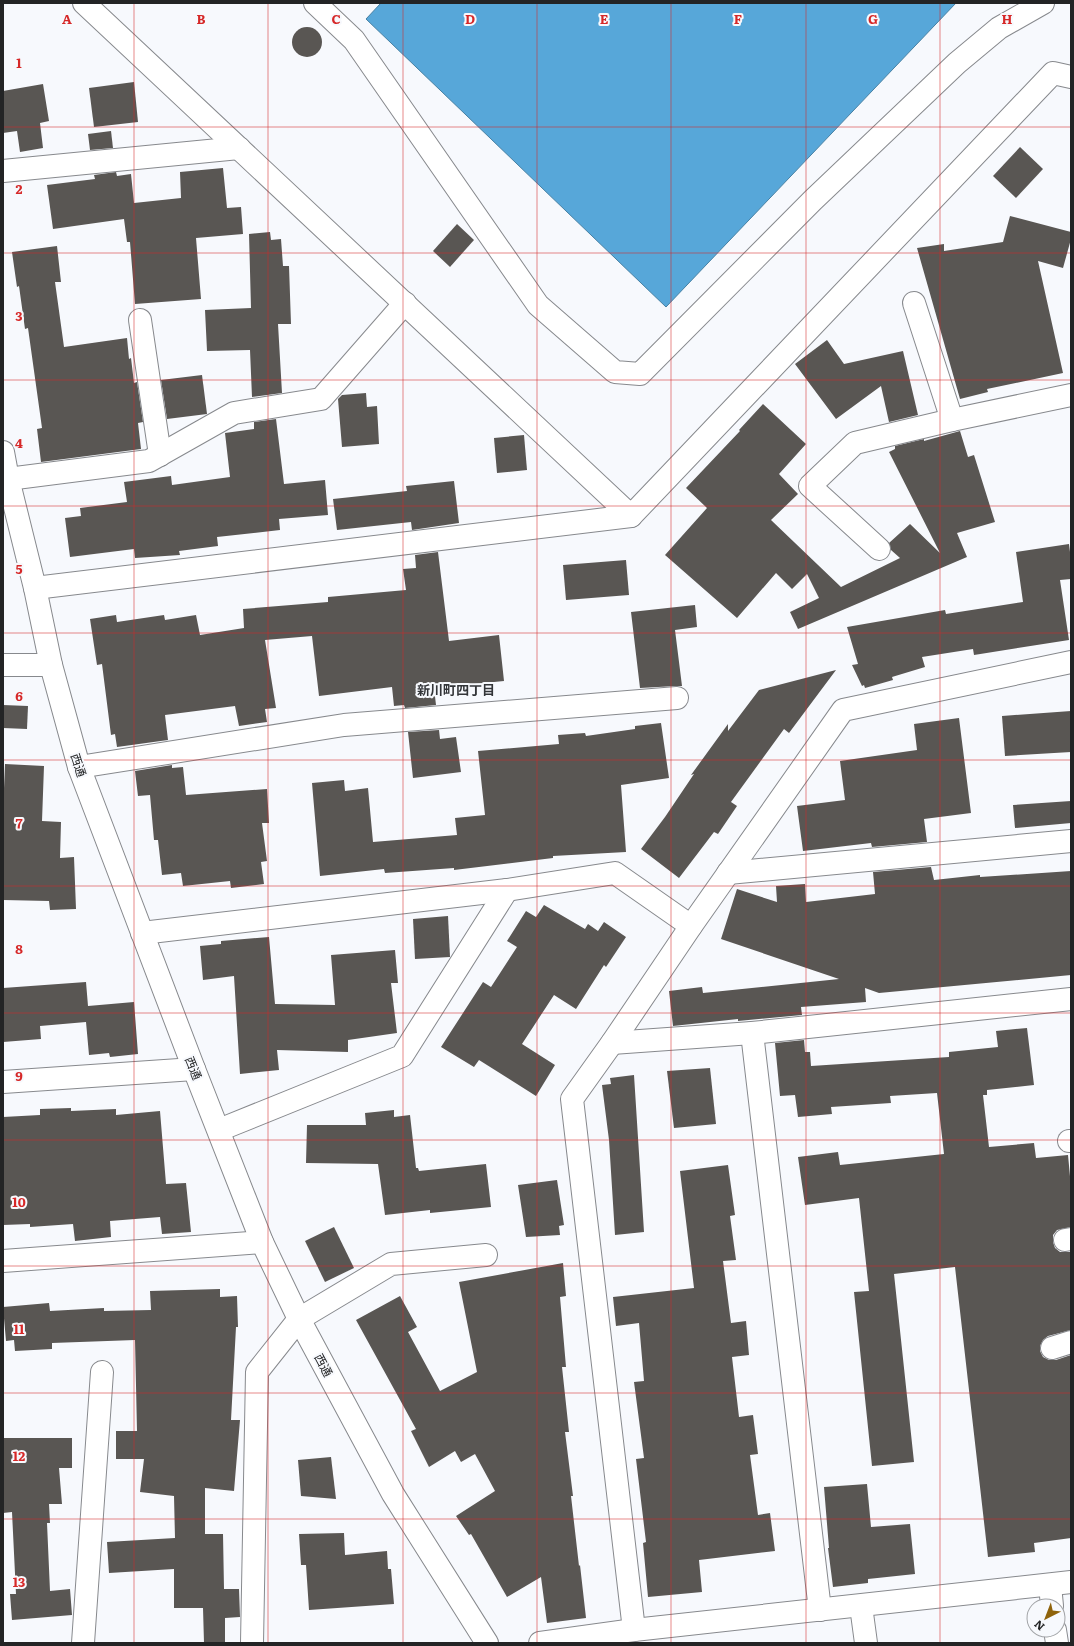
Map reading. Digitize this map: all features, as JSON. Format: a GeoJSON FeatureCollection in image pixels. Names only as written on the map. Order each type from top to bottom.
{"type":"FeatureCollection","features":[{"type":"Feature","properties":{"kind":"street"},"geometry":{"type":"LineString","coordinates":[[84,3],[631,516]]}},
{"type":"Feature","properties":{"kind":"street"},"geometry":{"type":"LineString","coordinates":[[315,3],[354,40],[538,305],[615,372],[640,374],[813,200],[957,63],[999,28],[1042,3]]}},
{"type":"Feature","properties":{"kind":"street"},"geometry":{"type":"LineString","coordinates":[[35,588],[631,516],[1053,73],[1071,77]]}},
{"type":"Feature","properties":{"kind":"street"},"geometry":{"type":"LineString","coordinates":[[3,171],[239,148]]}},
{"type":"Feature","properties":{"kind":"street"},"geometry":{"type":"LineString","coordinates":[[8,480],[149,461],[234,413],[321,399],[405,303]]}},
{"type":"Feature","properties":{"kind":"street"},"geometry":{"type":"LineString","coordinates":[[914,303],[952,420]]}},
{"type":"Feature","properties":{"kind":"street"},"geometry":{"type":"LineString","coordinates":[[140,320],[160,455]]}},
{"type":"Feature","properties":{"kind":"street"},"geometry":{"type":"LineString","coordinates":[[879,549],[810,486],[855,444],[952,420],[1071,395]]}},
{"type":"Feature","properties":{"kind":"street","name":"西通"},"geometry":{"type":"LineString","coordinates":[[3,452],[8,480],[35,588],[51,664],[79,768],[262,1242],[299,1319],[393,1494],[487,1643]]}},
{"type":"Feature","properties":{"kind":"street"},"geometry":{"type":"LineString","coordinates":[[634,1630],[572,1099],[612,1043],[691,926],[843,710],[1071,662]]}},
{"type":"Feature","properties":{"kind":"street"},"geometry":{"type":"LineString","coordinates":[[3,665],[51,664]]}},
{"type":"Feature","properties":{"kind":"street"},"geometry":{"type":"LineString","coordinates":[[79,768],[344,724],[677,698]]}},
{"type":"Feature","properties":{"kind":"street"},"geometry":{"type":"LineString","coordinates":[[728,873],[1071,841]]}},
{"type":"Feature","properties":{"kind":"street"},"geometry":{"type":"LineString","coordinates":[[142,933],[508,890],[615,873],[691,926]]}},
{"type":"Feature","properties":{"kind":"street"},"geometry":{"type":"LineString","coordinates":[[219,1130],[402,1056],[508,890]]}},
{"type":"Feature","properties":{"kind":"street"},"geometry":{"type":"LineString","coordinates":[[612,1043],[752,1033],[1071,999]]}},
{"type":"Feature","properties":{"kind":"street"},"geometry":{"type":"LineString","coordinates":[[752,1033],[820,1610]]}},
{"type":"Feature","properties":{"kind":"street"},"geometry":{"type":"LineString","coordinates":[[3,1082],[194,1069]]}},
{"type":"Feature","properties":{"kind":"street"},"geometry":{"type":"LineString","coordinates":[[3,1261],[262,1242]]}},
{"type":"Feature","properties":{"kind":"street"},"geometry":{"type":"LineString","coordinates":[[252,1643],[257,1372],[299,1319],[391,1264],[486,1255]]}},
{"type":"Feature","properties":{"kind":"street"},"geometry":{"type":"LineString","coordinates":[[83,1643],[102,1372]]}},
{"type":"Feature","properties":{"kind":"street"},"geometry":{"type":"LineString","coordinates":[[540,1643],[634,1630],[1071,1582]]}},
{"type":"Feature","properties":{"kind":"street"},"geometry":{"type":"LineString","coordinates":[[1050,1585],[1051,1598]]}},
{"type":"Feature","properties":{"kind":"street"},"geometry":{"type":"LineString","coordinates":[[861,1606],[866,1643]]}},
{"type":"Feature","properties":{"kind":"water"},"geometry":{"type":"Polygon","coordinates":[[[381,3],[956,3],[666,307],[366,19],[381,3]]]}},
{"type":"Feature","properties":{"kind":"building"},"geometry":{"type":"Polygon","coordinates":[[[307,27],[318,31],[322,42],[318,53],[307,57],[296,53],[292,42],[296,31],[307,27]]]}},
{"type":"Feature","properties":{"kind":"building"},"geometry":{"type":"Polygon","coordinates":[[[134,82],[138,122],[94,127],[89,88],[134,82]]]}},
{"type":"Feature","properties":{"kind":"building"},"geometry":{"type":"Polygon","coordinates":[[[43,84],[49,121],[40,123],[43,148],[20,152],[17,131],[3,133],[3,91],[43,84]]]}},
{"type":"Feature","properties":{"kind":"building"},"geometry":{"type":"Polygon","coordinates":[[[111,131],[113,148],[90,150],[88,134],[111,131]]]}},
{"type":"Feature","properties":{"kind":"building"},"geometry":{"type":"Polygon","coordinates":[[[1020,147],[1043,169],[1016,198],[993,176],[1020,147]]]}},
{"type":"Feature","properties":{"kind":"building"},"geometry":{"type":"Polygon","coordinates":[[[223,168],[227,208],[241,207],[243,234],[196,238],[201,299],[135,304],[130,242],[127,242],[124,219],[53,229],[47,185],[95,179],[94,175],[116,172],[117,176],[131,174],[134,203],[181,198],[180,172],[223,168]]]}},
{"type":"Feature","properties":{"kind":"building"},"geometry":{"type":"Polygon","coordinates":[[[1010,216],[1071,232],[1071,239],[1063,268],[1038,261],[1063,373],[987,389],[988,392],[960,399],[917,248],[944,244],[944,251],[1003,242],[1010,216]]]}},
{"type":"Feature","properties":{"kind":"building"},"geometry":{"type":"Polygon","coordinates":[[[457,224],[474,240],[450,267],[433,251],[457,224]]]}},
{"type":"Feature","properties":{"kind":"building"},"geometry":{"type":"Polygon","coordinates":[[[270,232],[271,240],[281,239],[283,266],[289,266],[291,324],[278,324],[282,393],[252,397],[250,350],[207,351],[205,310],[251,308],[249,234],[270,232]]]}},
{"type":"Feature","properties":{"kind":"building"},"geometry":{"type":"Polygon","coordinates":[[[57,246],[61,282],[55,282],[64,347],[127,338],[129,359],[131,358],[134,383],[137,382],[143,422],[138,423],[141,449],[41,462],[37,429],[42,428],[28,328],[25,329],[19,286],[17,287],[12,252],[57,246]]]}},
{"type":"Feature","properties":{"kind":"building"},"geometry":{"type":"Polygon","coordinates":[[[827,340],[844,364],[903,351],[918,415],[889,422],[881,386],[836,419],[795,364],[827,340]]]}},
{"type":"Feature","properties":{"kind":"building"},"geometry":{"type":"Polygon","coordinates":[[[202,375],[207,414],[167,419],[161,380],[202,375]]]}},
{"type":"Feature","properties":{"kind":"building"},"geometry":{"type":"Polygon","coordinates":[[[366,393],[367,407],[377,406],[379,444],[342,447],[338,399],[342,395],[366,393]]]}},
{"type":"Feature","properties":{"kind":"building"},"geometry":{"type":"Polygon","coordinates":[[[763,404],[806,444],[779,474],[798,494],[771,520],[841,587],[900,558],[891,550],[889,543],[910,524],[940,553],[889,452],[895,449],[895,446],[924,439],[924,441],[960,431],[968,457],[974,455],[995,522],[957,533],[967,557],[798,629],[790,612],[819,598],[807,574],[792,589],[776,573],[737,618],[665,555],[707,508],[686,488],[740,431],[739,430],[763,404]]]}},
{"type":"Feature","properties":{"kind":"building"},"geometry":{"type":"Polygon","coordinates":[[[276,419],[284,484],[325,480],[328,515],[279,519],[280,530],[217,537],[218,546],[179,551],[180,555],[135,558],[134,549],[70,557],[65,518],[81,516],[80,508],[127,502],[124,482],[171,476],[172,485],[230,477],[225,433],[254,429],[254,422],[276,419]]]}},
{"type":"Feature","properties":{"kind":"building"},"geometry":{"type":"Polygon","coordinates":[[[524,435],[527,470],[497,473],[494,438],[524,435]]]}},
{"type":"Feature","properties":{"kind":"building"},"geometry":{"type":"Polygon","coordinates":[[[454,481],[459,523],[412,530],[411,522],[337,530],[333,499],[407,491],[406,486],[454,481]]]}},
{"type":"Feature","properties":{"kind":"building"},"geometry":{"type":"Polygon","coordinates":[[[1069,544],[1071,579],[1060,580],[1069,640],[974,655],[973,649],[922,657],[925,667],[892,677],[893,680],[865,688],[864,685],[862,686],[852,665],[858,664],[847,627],[945,610],[946,614],[1023,602],[1016,552],[1069,544]]]}},
{"type":"Feature","properties":{"kind":"building"},"geometry":{"type":"Polygon","coordinates":[[[438,552],[449,641],[499,635],[504,681],[434,688],[436,705],[405,708],[404,705],[394,706],[392,687],[319,696],[312,636],[265,640],[276,708],[265,709],[267,722],[239,726],[235,706],[165,715],[168,740],[117,747],[115,734],[111,735],[102,664],[97,665],[90,619],[116,615],[117,622],[164,615],[165,620],[196,615],[200,635],[244,628],[243,609],[328,602],[328,597],[406,590],[403,569],[416,568],[415,555],[438,552]]]}},
{"type":"Feature","properties":{"kind":"building"},"geometry":{"type":"Polygon","coordinates":[[[626,560],[629,595],[566,600],[563,565],[626,560]]]}},
{"type":"Feature","properties":{"kind":"building"},"geometry":{"type":"Polygon","coordinates":[[[695,605],[697,627],[675,630],[682,686],[640,688],[631,612],[695,605]]]}},
{"type":"Feature","properties":{"kind":"building"},"geometry":{"type":"Polygon","coordinates":[[[836,670],[789,733],[784,729],[731,802],[737,806],[718,834],[714,832],[679,878],[641,849],[665,817],[694,774],[691,775],[728,724],[728,731],[759,690],[836,670]]]}},
{"type":"Feature","properties":{"kind":"building"},"geometry":{"type":"Polygon","coordinates":[[[3,705],[28,706],[27,729],[3,728],[3,705]]]}},
{"type":"Feature","properties":{"kind":"building"},"geometry":{"type":"Polygon","coordinates":[[[1071,711],[1071,752],[1005,756],[1002,716],[1071,711]]]}},
{"type":"Feature","properties":{"kind":"building"},"geometry":{"type":"Polygon","coordinates":[[[959,718],[971,813],[924,819],[927,842],[872,847],[871,843],[803,851],[797,806],[845,800],[840,761],[917,750],[914,724],[959,718]]]}},
{"type":"Feature","properties":{"kind":"building"},"geometry":{"type":"Polygon","coordinates":[[[661,723],[669,778],[621,785],[626,852],[553,856],[553,858],[454,870],[454,868],[385,873],[384,869],[320,876],[312,783],[344,780],[345,791],[368,788],[373,842],[457,835],[455,818],[485,815],[478,751],[559,744],[558,735],[585,733],[586,736],[635,729],[635,726],[661,723]]]}},
{"type":"Feature","properties":{"kind":"building"},"geometry":{"type":"Polygon","coordinates":[[[439,730],[440,739],[456,737],[461,772],[413,778],[408,732],[439,730]]]}},
{"type":"Feature","properties":{"kind":"building"},"geometry":{"type":"Polygon","coordinates":[[[5,764],[44,766],[42,821],[61,822],[60,858],[74,857],[76,909],[50,910],[49,901],[3,900],[3,812],[5,764]]]}},
{"type":"Feature","properties":{"kind":"building"},"geometry":{"type":"Polygon","coordinates":[[[172,765],[172,768],[183,767],[186,795],[267,789],[269,823],[262,823],[267,861],[261,862],[264,884],[231,888],[230,881],[183,886],[181,873],[162,875],[158,840],[154,840],[150,795],[138,796],[135,771],[172,765]]]}},
{"type":"Feature","properties":{"kind":"building"},"geometry":{"type":"Polygon","coordinates":[[[1071,801],[1071,823],[1015,828],[1013,805],[1071,801]]]}},
{"type":"Feature","properties":{"kind":"building"},"geometry":{"type":"Polygon","coordinates":[[[931,867],[934,880],[980,875],[980,877],[1071,871],[1071,975],[879,993],[865,988],[866,1002],[801,1007],[802,1015],[738,1021],[738,1019],[673,1026],[669,991],[702,987],[703,993],[839,979],[721,939],[737,889],[777,902],[776,886],[805,884],[806,902],[875,894],[873,872],[931,867]]]}},
{"type":"Feature","properties":{"kind":"building"},"geometry":{"type":"Polygon","coordinates":[[[544,905],[585,929],[588,924],[598,931],[604,922],[626,937],[606,967],[604,965],[576,1009],[554,995],[522,1044],[555,1065],[536,1096],[479,1060],[474,1067],[441,1047],[483,982],[491,987],[517,947],[507,941],[526,911],[536,917],[544,905]]]}},
{"type":"Feature","properties":{"kind":"building"},"geometry":{"type":"Polygon","coordinates":[[[448,916],[450,957],[415,959],[413,919],[448,916]]]}},
{"type":"Feature","properties":{"kind":"building"},"geometry":{"type":"Polygon","coordinates":[[[269,937],[275,1004],[335,1005],[331,955],[395,950],[398,983],[391,983],[397,1033],[348,1040],[348,1052],[277,1050],[279,1070],[240,1074],[234,976],[203,980],[200,946],[221,944],[221,941],[269,937]]]}},
{"type":"Feature","properties":{"kind":"building"},"geometry":{"type":"Polygon","coordinates":[[[86,982],[88,1006],[134,1002],[138,1054],[110,1057],[109,1053],[89,1055],[86,1022],[40,1026],[41,1039],[3,1042],[3,988],[86,982]]]}},
{"type":"Feature","properties":{"kind":"building"},"geometry":{"type":"Polygon","coordinates":[[[1027,1028],[1034,1085],[987,1090],[987,1095],[983,1095],[989,1147],[1034,1143],[1036,1158],[1068,1155],[1071,1187],[1071,1227],[1057,1230],[1053,1235],[1053,1242],[1055,1248],[1060,1252],[1071,1252],[1071,1330],[1048,1336],[1043,1340],[1040,1346],[1040,1351],[1043,1357],[1049,1360],[1056,1360],[1071,1355],[1071,1538],[1034,1543],[1035,1552],[988,1557],[955,1267],[894,1274],[914,1462],[872,1466],[854,1292],[869,1291],[859,1198],[805,1205],[798,1157],[838,1152],[840,1165],[944,1154],[937,1093],[890,1096],[891,1103],[831,1107],[832,1114],[798,1117],[795,1095],[780,1096],[775,1043],[804,1040],[805,1052],[810,1052],[811,1066],[949,1057],[949,1052],[998,1047],[996,1031],[1027,1028]]]}},
{"type":"Feature","properties":{"kind":"building"},"geometry":{"type":"Polygon","coordinates":[[[710,1068],[716,1124],[674,1128],[667,1071],[710,1068]]]}},
{"type":"Feature","properties":{"kind":"building"},"geometry":{"type":"Polygon","coordinates":[[[634,1075],[644,1232],[615,1235],[609,1140],[602,1085],[611,1084],[610,1078],[634,1075]]]}},
{"type":"Feature","properties":{"kind":"building"},"geometry":{"type":"Polygon","coordinates":[[[71,1108],[71,1111],[116,1109],[116,1115],[160,1111],[166,1184],[186,1183],[191,1232],[162,1234],[160,1217],[110,1221],[111,1237],[75,1241],[73,1224],[30,1227],[30,1224],[3,1225],[3,1117],[40,1115],[40,1109],[71,1108]]]}},
{"type":"Feature","properties":{"kind":"building"},"geometry":{"type":"Polygon","coordinates":[[[394,1110],[394,1117],[410,1115],[416,1168],[418,1168],[419,1171],[486,1164],[491,1207],[430,1213],[430,1210],[385,1215],[378,1164],[306,1163],[307,1125],[366,1125],[365,1113],[394,1110]]]}},
{"type":"Feature","properties":{"kind":"building"},"geometry":{"type":"Polygon","coordinates":[[[728,1165],[735,1215],[730,1216],[736,1260],[723,1261],[731,1323],[746,1321],[749,1355],[732,1357],[739,1417],[753,1415],[758,1454],[750,1455],[758,1515],[770,1513],[775,1551],[699,1560],[702,1592],[648,1597],[643,1543],[646,1542],[636,1459],[644,1458],[634,1382],[644,1381],[639,1323],[616,1326],[613,1297],[694,1288],[680,1171],[728,1165]]]}},
{"type":"Feature","properties":{"kind":"building"},"geometry":{"type":"Polygon","coordinates":[[[557,1180],[564,1225],[559,1226],[560,1235],[526,1237],[518,1185],[557,1180]]]}},
{"type":"Feature","properties":{"kind":"building"},"geometry":{"type":"Polygon","coordinates":[[[334,1227],[354,1268],[325,1282],[305,1241],[334,1227]]]}},
{"type":"Feature","properties":{"kind":"building"},"geometry":{"type":"Polygon","coordinates":[[[563,1263],[566,1296],[560,1297],[566,1367],[562,1367],[569,1432],[565,1432],[573,1496],[571,1496],[586,1618],[547,1623],[541,1577],[507,1597],[471,1534],[469,1535],[456,1516],[495,1491],[475,1454],[461,1462],[455,1451],[429,1467],[411,1431],[416,1429],[356,1320],[400,1296],[417,1327],[408,1332],[440,1391],[477,1372],[459,1282],[563,1263]]]}},
{"type":"Feature","properties":{"kind":"building"},"geometry":{"type":"Polygon","coordinates":[[[220,1289],[220,1297],[237,1296],[238,1327],[236,1327],[231,1420],[240,1420],[234,1491],[205,1488],[205,1534],[223,1534],[224,1589],[239,1589],[240,1617],[225,1618],[225,1643],[204,1643],[203,1608],[174,1608],[174,1569],[109,1573],[107,1542],[175,1538],[174,1496],[140,1492],[144,1459],[116,1459],[116,1431],[137,1431],[135,1340],[52,1343],[52,1349],[15,1351],[14,1340],[6,1341],[3,1307],[49,1303],[50,1311],[104,1308],[104,1311],[151,1310],[150,1291],[220,1289]]]}},
{"type":"Feature","properties":{"kind":"building"},"geometry":{"type":"Polygon","coordinates":[[[3,1438],[72,1438],[72,1468],[59,1468],[62,1504],[49,1504],[50,1523],[47,1523],[50,1591],[70,1589],[72,1615],[12,1620],[10,1594],[16,1594],[12,1512],[3,1513],[3,1438]]]}},
{"type":"Feature","properties":{"kind":"building"},"geometry":{"type":"Polygon","coordinates":[[[331,1457],[336,1499],[301,1496],[298,1460],[331,1457]]]}},
{"type":"Feature","properties":{"kind":"building"},"geometry":{"type":"Polygon","coordinates":[[[867,1484],[871,1527],[910,1524],[915,1574],[868,1579],[868,1583],[833,1587],[828,1548],[824,1487],[867,1484]]]}},
{"type":"Feature","properties":{"kind":"building"},"geometry":{"type":"Polygon","coordinates":[[[344,1533],[345,1555],[387,1551],[388,1569],[391,1569],[394,1604],[309,1610],[306,1565],[301,1565],[299,1534],[344,1533]]]}},
{"type":"Feature","properties":{"kind":"district","name":"新川町四丁目"},"geometry":{"type":"Point","coordinates":[456,689]}}]}
